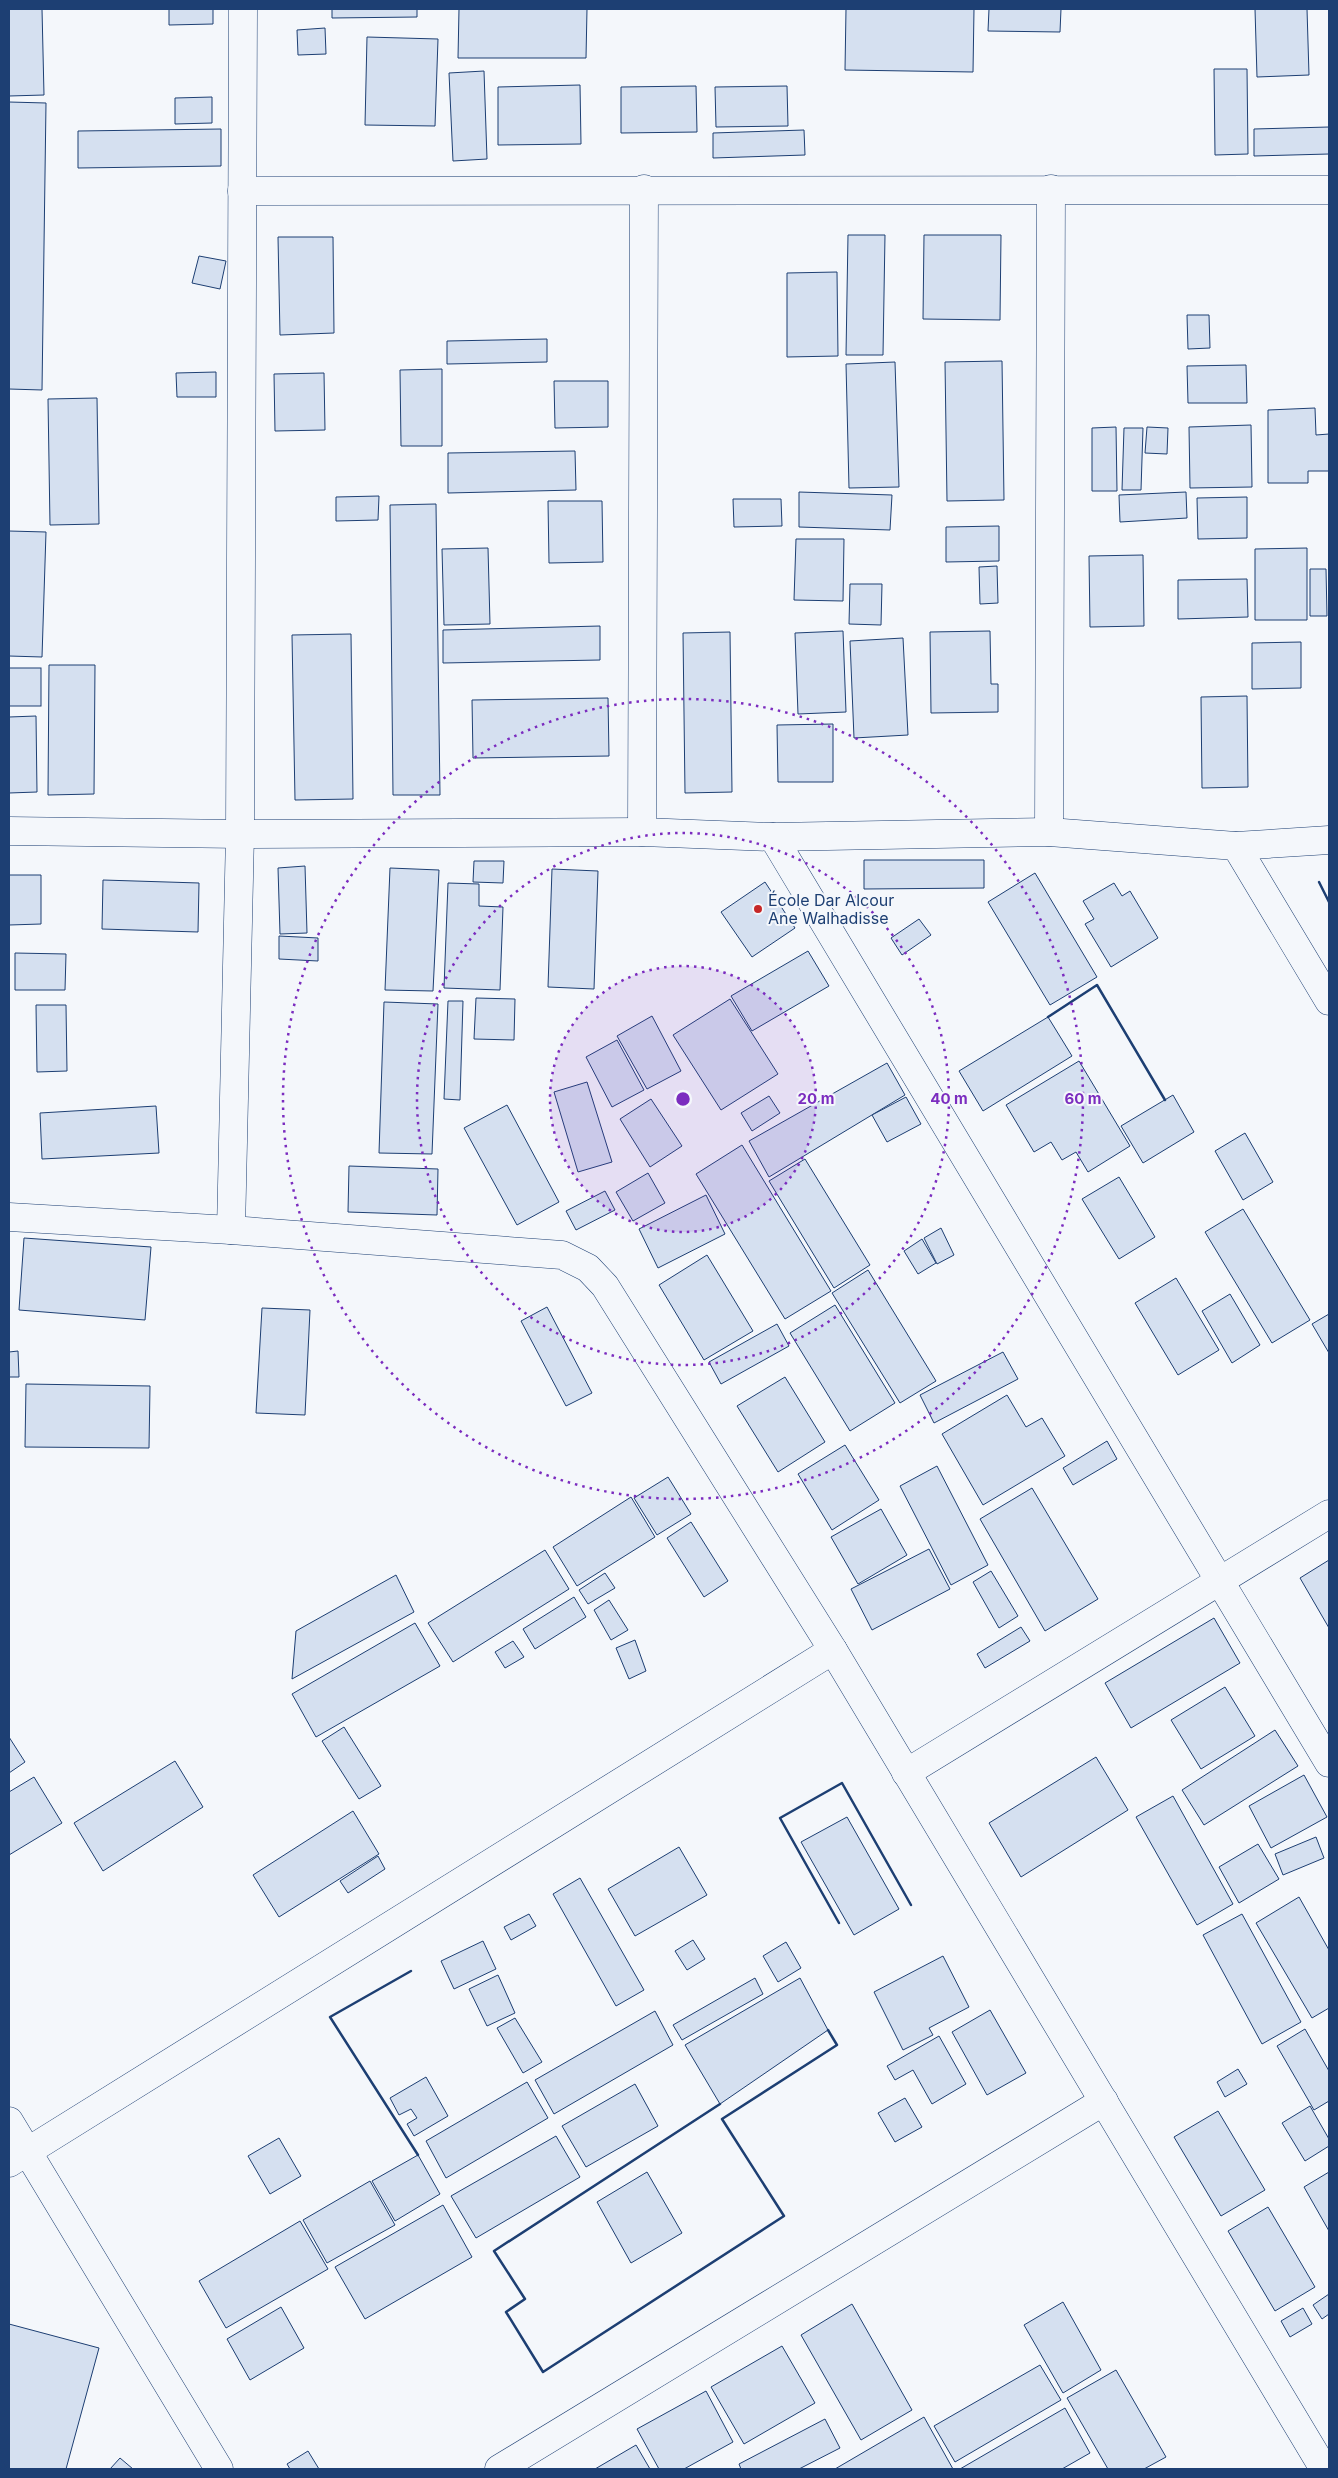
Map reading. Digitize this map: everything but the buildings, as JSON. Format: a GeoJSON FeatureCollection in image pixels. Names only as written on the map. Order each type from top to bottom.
{"type":"FeatureCollection","features":[{"type":"Feature","properties":{"kind":"street"},"geometry":{"type":"LineString","coordinates":[[231,1230],[240,834],[243,9]]}},
{"type":"Feature","properties":{"kind":"street"},"geometry":{"type":"LineString","coordinates":[[242,191],[644,189],[1329,190]]}},
{"type":"Feature","properties":{"kind":"street"},"geometry":{"type":"LineString","coordinates":[[642,832],[644,189]]}},
{"type":"Feature","properties":{"kind":"street"},"geometry":{"type":"LineString","coordinates":[[1049,832],[1051,189]]}},
{"type":"Feature","properties":{"kind":"street"},"geometry":{"type":"LineString","coordinates":[[9,831],[240,834],[642,832],[773,837],[1049,832],[1236,846],[1329,840]]}},
{"type":"Feature","properties":{"kind":"street"},"geometry":{"type":"LineString","coordinates":[[773,837],[1329,1763]]}},
{"type":"Feature","properties":{"kind":"street"},"geometry":{"type":"LineString","coordinates":[[1236,846],[1329,1001]]}},
{"type":"Feature","properties":{"kind":"street"},"geometry":{"type":"LineString","coordinates":[[9,1217],[231,1230],[562,1255],[588,1268],[604,1286],[833,1650],[1324,2469]]}},
{"type":"Feature","properties":{"kind":"street"},"geometry":{"type":"LineString","coordinates":[[906,1773],[1221,1582],[1329,1514]]}},
{"type":"Feature","properties":{"kind":"street"},"geometry":{"type":"LineString","coordinates":[[19,2157],[833,1650]]}},
{"type":"Feature","properties":{"kind":"street"},"geometry":{"type":"LineString","coordinates":[[510,2466],[1104,2101]]}},
{"type":"Feature","properties":{"kind":"street"},"geometry":{"type":"LineString","coordinates":[[9,2121],[19,2157],[219,2469]]}},
{"type":"Feature","properties":{"kind":"wall"},"geometry":{"type":"LineString","coordinates":[[1319,882],[1329,902]]}},
{"type":"Feature","properties":{"kind":"wall"},"geometry":{"type":"LineString","coordinates":[[1048,1017],[1097,985],[1165,1100]]}},
{"type":"Feature","properties":{"kind":"wall"},"geometry":{"type":"LineString","coordinates":[[839,1923],[780,1818],[842,1783],[911,1905]]}},
{"type":"Feature","properties":{"kind":"wall"},"geometry":{"type":"LineString","coordinates":[[411,1971],[330,2017],[418,2155]]}},
{"type":"Feature","properties":{"kind":"wall"},"geometry":{"type":"LineString","coordinates":[[720,2104],[494,2251],[525,2299],[506,2312],[543,2372],[784,2216],[722,2119],[837,2045],[828,2030]]}},
{"type":"Feature","properties":{"kind":"place","name":"École Dar Alcour Ane Walhadisse"},"geometry":{"type":"Point","coordinates":[758,909]}}]}
